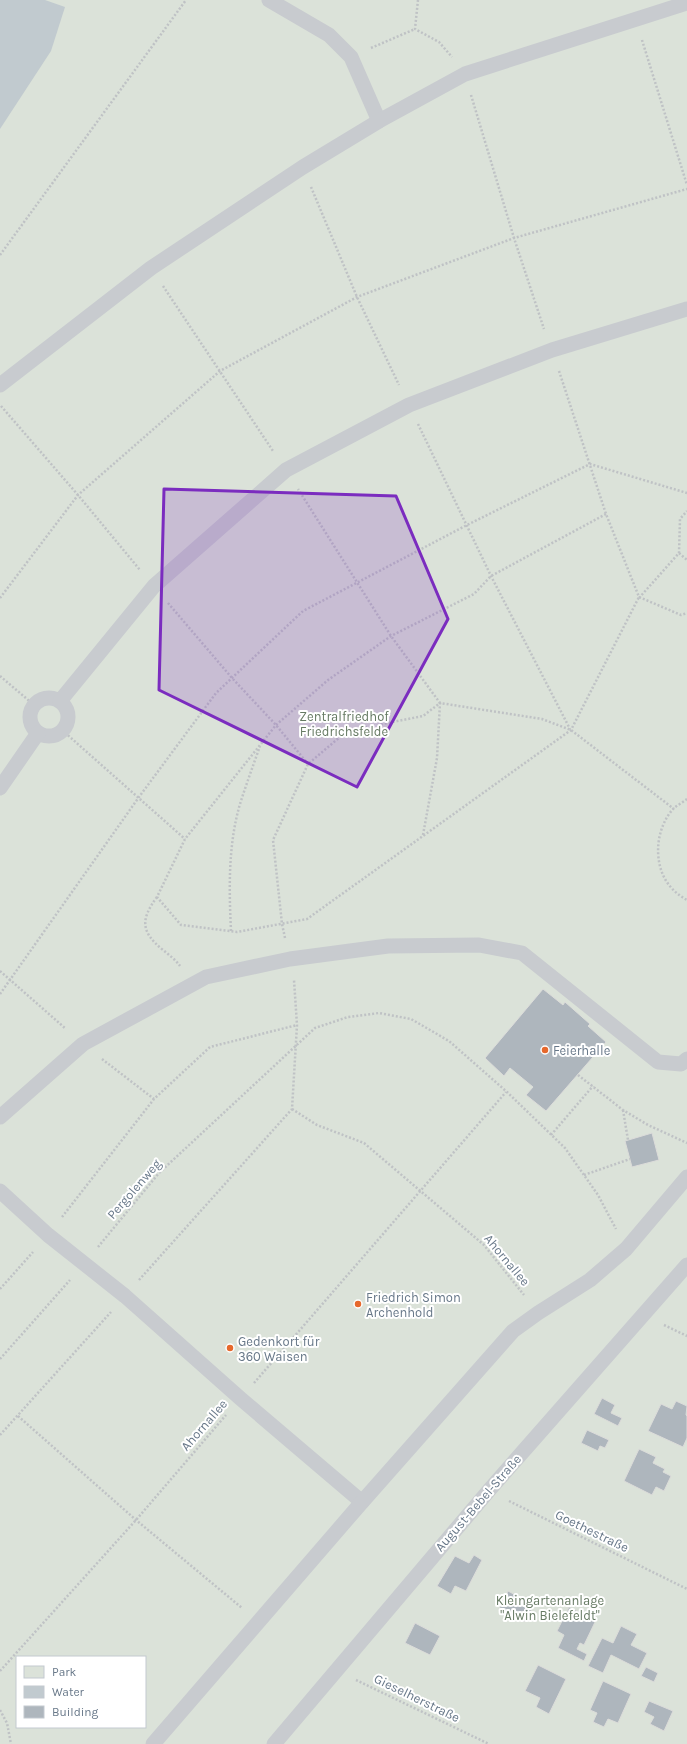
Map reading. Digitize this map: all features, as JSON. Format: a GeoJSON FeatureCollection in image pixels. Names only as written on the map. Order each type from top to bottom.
{"type":"FeatureCollection","features":[{"type":"Feature","properties":{"kind":"lane"},"geometry":{"type":"LineString","coordinates":[[269,0],[329,35],[351,57],[379,121]]}},
{"type":"Feature","properties":{"kind":"lane"},"geometry":{"type":"LineString","coordinates":[[0,385],[150,268],[303,167],[379,121],[465,74],[687,3]]}},
{"type":"Feature","properties":{"kind":"lane"},"geometry":{"type":"LineString","coordinates":[[60,701],[154,586],[286,470],[409,405],[552,350],[687,309]]}},
{"type":"Feature","properties":{"kind":"lane"},"geometry":{"type":"LineString","coordinates":[[48,698],[60,701],[67,712],[68,719],[62,730],[50,736],[44,736],[38,733],[30,723],[29,717],[34,705],[37,701],[48,698]]}},
{"type":"Feature","properties":{"kind":"lane"},"geometry":{"type":"LineString","coordinates":[[0,788],[38,733]]}},
{"type":"Feature","properties":{"kind":"lane"},"geometry":{"type":"LineString","coordinates":[[0,1117],[83,1044],[206,977],[290,959],[388,946],[479,945],[522,953],[658,1062],[681,1064],[687,1059]]}},
{"type":"Feature","properties":{"kind":"lane"},"geometry":{"type":"LineString","coordinates":[[154,1744],[362,1502],[513,1331],[538,1313],[590,1280],[626,1249],[687,1177]]}},
{"type":"Feature","properties":{"kind":"lane"},"geometry":{"type":"LineString","coordinates":[[0,1191],[48,1235],[125,1296],[241,1399],[362,1502]]}},
{"type":"Feature","properties":{"kind":"lane","name":"August-Bebel-Straße"},"geometry":{"type":"LineString","coordinates":[[274,1744],[491,1488],[687,1265]]}},
{"type":"Feature","properties":{"kind":"path"},"geometry":{"type":"LineString","coordinates":[[0,255],[186,0]]}},
{"type":"Feature","properties":{"kind":"path"},"geometry":{"type":"LineString","coordinates":[[415,29],[418,0]]}},
{"type":"Feature","properties":{"kind":"path"},"geometry":{"type":"LineString","coordinates":[[636,19],[687,185]]}},
{"type":"Feature","properties":{"kind":"path"},"geometry":{"type":"LineString","coordinates":[[351,57],[415,29]]}},
{"type":"Feature","properties":{"kind":"path"},"geometry":{"type":"LineString","coordinates":[[415,29],[439,42],[452,56],[465,74],[514,238],[606,514],[639,598],[681,614],[687,614]]}},
{"type":"Feature","properties":{"kind":"path"},"geometry":{"type":"LineString","coordinates":[[303,167],[357,298],[491,576],[571,730]]}},
{"type":"Feature","properties":{"kind":"path"},"geometry":{"type":"LineString","coordinates":[[0,598],[78,495],[220,372],[357,298],[514,238],[687,189]]}},
{"type":"Feature","properties":{"kind":"path"},"geometry":{"type":"LineString","coordinates":[[0,405],[232,678],[276,725],[308,764]]}},
{"type":"Feature","properties":{"kind":"path"},"geometry":{"type":"LineString","coordinates":[[0,994],[139,797],[216,692],[303,611],[467,525],[590,464],[687,493]]}},
{"type":"Feature","properties":{"kind":"path"},"geometry":{"type":"LineString","coordinates":[[157,897],[181,925],[237,932],[307,920],[423,835],[571,730],[639,598],[679,553],[680,519],[687,511]]}},
{"type":"Feature","properties":{"kind":"path"},"geometry":{"type":"LineString","coordinates":[[192,984],[178,963],[154,943],[145,925],[146,911],[157,897],[185,839],[276,725],[328,680],[391,636],[474,594],[491,576],[606,514]]}},
{"type":"Feature","properties":{"kind":"path"},"geometry":{"type":"LineString","coordinates":[[679,553],[687,560]]}},
{"type":"Feature","properties":{"kind":"path"},"geometry":{"type":"LineString","coordinates":[[391,636],[440,703],[436,758],[423,835]]}},
{"type":"Feature","properties":{"kind":"path"},"geometry":{"type":"LineString","coordinates":[[0,676],[34,705]]}},
{"type":"Feature","properties":{"kind":"path"},"geometry":{"type":"LineString","coordinates":[[282,924],[273,840],[308,764],[347,731],[423,716],[440,703],[542,719],[571,730],[674,809]]}},
{"type":"Feature","properties":{"kind":"path"},"geometry":{"type":"LineString","coordinates":[[62,730],[185,839]]}},
{"type":"Feature","properties":{"kind":"path"},"geometry":{"type":"LineString","coordinates":[[231,931],[229,900],[231,856],[240,805],[261,744]]}},
{"type":"Feature","properties":{"kind":"path"},"geometry":{"type":"LineString","coordinates":[[687,799],[674,809],[663,824],[658,842],[659,861],[665,879],[677,893],[687,900]]}},
{"type":"Feature","properties":{"kind":"path"},"geometry":{"type":"LineString","coordinates":[[0,971],[83,1044],[154,1099]]}},
{"type":"Feature","properties":{"kind":"path"},"geometry":{"type":"LineString","coordinates":[[0,1435],[292,1109],[297,1025],[294,980]]}},
{"type":"Feature","properties":{"kind":"path","name":"Pergolenweg"},"geometry":{"type":"LineString","coordinates":[[0,1359],[84,1265],[159,1173],[315,1028],[348,1017],[379,1013],[411,1019],[449,1041],[565,1148],[598,1195],[626,1249]]}},
{"type":"Feature","properties":{"kind":"path"},"geometry":{"type":"LineString","coordinates":[[0,1289],[48,1235],[154,1099],[210,1047],[297,1025]]}},
{"type":"Feature","properties":{"kind":"path"},"geometry":{"type":"LineString","coordinates":[[578,1075],[623,1110],[648,1125],[687,1143]]}},
{"type":"Feature","properties":{"kind":"path"},"geometry":{"type":"LineString","coordinates":[[551,1134],[593,1086]]}},
{"type":"Feature","properties":{"kind":"path","name":"Ahornallee"},"geometry":{"type":"LineString","coordinates":[[0,1671],[136,1520],[506,1092]]}},
{"type":"Feature","properties":{"kind":"path","name":"Ahornallee"},"geometry":{"type":"LineString","coordinates":[[292,1109],[317,1125],[364,1143],[421,1190],[484,1245],[538,1313]]}},
{"type":"Feature","properties":{"kind":"path"},"geometry":{"type":"LineString","coordinates":[[623,1110],[628,1140]]}},
{"type":"Feature","properties":{"kind":"path"},"geometry":{"type":"LineString","coordinates":[[584,1175],[630,1159]]}},
{"type":"Feature","properties":{"kind":"path"},"geometry":{"type":"LineString","coordinates":[[18,1416],[136,1520],[259,1622]]}},
{"type":"Feature","properties":{"kind":"path","name":"Goethestraße"},"geometry":{"type":"LineString","coordinates":[[491,1488],[503,1498],[687,1589]]}},
{"type":"Feature","properties":{"kind":"path","name":"Gieselherstraße"},"geometry":{"type":"LineString","coordinates":[[338,1667],[351,1677],[489,1744]]}},
{"type":"Feature","properties":{"kind":"path"},"geometry":{"type":"LineString","coordinates":[[0,1710],[7,1723],[11,1744]]}},
{"type":"Feature","properties":{"kind":"highlighted area"},"geometry":{"type":"Polygon","coordinates":[[[164,489],[396,496],[448,619],[357,787],[159,690],[164,489]]]}},
{"type":"Feature","properties":{"kind":"green space","name":"Zentralfriedhof Friedrichsfelde"},"geometry":{"type":"Polygon","coordinates":[[[0,0],[687,0],[687,1744],[0,1744],[0,0]]]}},
{"type":"Feature","properties":{"kind":"water"},"geometry":{"type":"Polygon","coordinates":[[[0,0],[45,0],[65,7],[51,51],[0,129],[0,0]]]}},
{"type":"Feature","properties":{"kind":"building","name":"Feierhalle"},"geometry":{"type":"Polygon","coordinates":[[[543,989],[563,1005],[565,1002],[590,1024],[588,1026],[606,1042],[546,1111],[526,1095],[533,1087],[510,1068],[504,1076],[485,1058],[543,989]]]}},
{"type":"Feature","properties":{"kind":"building"},"geometry":{"type":"Polygon","coordinates":[[[652,1133],[659,1160],[632,1167],[625,1141],[652,1133]]]}},
{"type":"Feature","properties":{"kind":"building"},"geometry":{"type":"Polygon","coordinates":[[[602,1398],[615,1405],[611,1413],[622,1418],[618,1426],[594,1414],[602,1398]]]}},
{"type":"Feature","properties":{"kind":"building"},"geometry":{"type":"Polygon","coordinates":[[[676,1401],[687,1406],[687,1438],[683,1447],[648,1431],[661,1404],[672,1409],[676,1401]]]}},
{"type":"Feature","properties":{"kind":"building"},"geometry":{"type":"Polygon","coordinates":[[[587,1430],[609,1440],[605,1448],[600,1446],[598,1451],[581,1443],[587,1430]]]}},
{"type":"Feature","properties":{"kind":"building"},"geometry":{"type":"Polygon","coordinates":[[[639,1449],[656,1457],[653,1463],[665,1469],[663,1472],[671,1476],[664,1491],[656,1487],[652,1495],[624,1481],[639,1449]]]}},
{"type":"Feature","properties":{"kind":"building"},"geometry":{"type":"Polygon","coordinates":[[[474,1555],[482,1560],[466,1591],[455,1586],[451,1594],[437,1586],[455,1556],[469,1563],[474,1555]]]}},
{"type":"Feature","properties":{"kind":"building"},"geometry":{"type":"Polygon","coordinates":[[[508,1591],[534,1605],[525,1622],[499,1609],[508,1591]]]}},
{"type":"Feature","properties":{"kind":"building"},"geometry":{"type":"Polygon","coordinates":[[[569,1607],[596,1620],[584,1645],[580,1643],[577,1649],[587,1654],[584,1661],[558,1648],[564,1635],[557,1631],[569,1607]]]}},
{"type":"Feature","properties":{"kind":"building"},"geometry":{"type":"Polygon","coordinates":[[[415,1623],[440,1636],[430,1655],[405,1643],[415,1623]]]}},
{"type":"Feature","properties":{"kind":"building"},"geometry":{"type":"Polygon","coordinates":[[[621,1626],[637,1634],[631,1645],[647,1653],[639,1669],[611,1655],[603,1673],[588,1666],[602,1638],[613,1643],[621,1626]]]}},
{"type":"Feature","properties":{"kind":"building"},"geometry":{"type":"Polygon","coordinates":[[[538,1665],[566,1679],[549,1714],[536,1707],[540,1698],[525,1691],[538,1665]]]}},
{"type":"Feature","properties":{"kind":"building"},"geometry":{"type":"Polygon","coordinates":[[[646,1667],[658,1673],[654,1682],[641,1676],[646,1667]]]}},
{"type":"Feature","properties":{"kind":"building"},"geometry":{"type":"Polygon","coordinates":[[[603,1681],[631,1694],[618,1723],[608,1719],[604,1727],[593,1722],[597,1713],[590,1710],[603,1681]]]}},
{"type":"Feature","properties":{"kind":"building"},"geometry":{"type":"Polygon","coordinates":[[[649,1701],[673,1711],[664,1731],[650,1724],[654,1717],[644,1712],[649,1701]]]}},
{"type":"Feature","properties":{"kind":"place","name":"Feierhalle"},"geometry":{"type":"Point","coordinates":[545,1050]}},
{"type":"Feature","properties":{"kind":"place","name":"Friedrich Simon Archenhold"},"geometry":{"type":"Point","coordinates":[358,1304]}},
{"type":"Feature","properties":{"kind":"place","name":"Gedenkort für 360 Waisen"},"geometry":{"type":"Point","coordinates":[230,1348]}},
{"type":"Feature","properties":{"kind":"park label","name":"Kleingartenanlage \"Alwin Bielefeldt\""},"geometry":{"type":"Point","coordinates":[550,1608]}}]}
